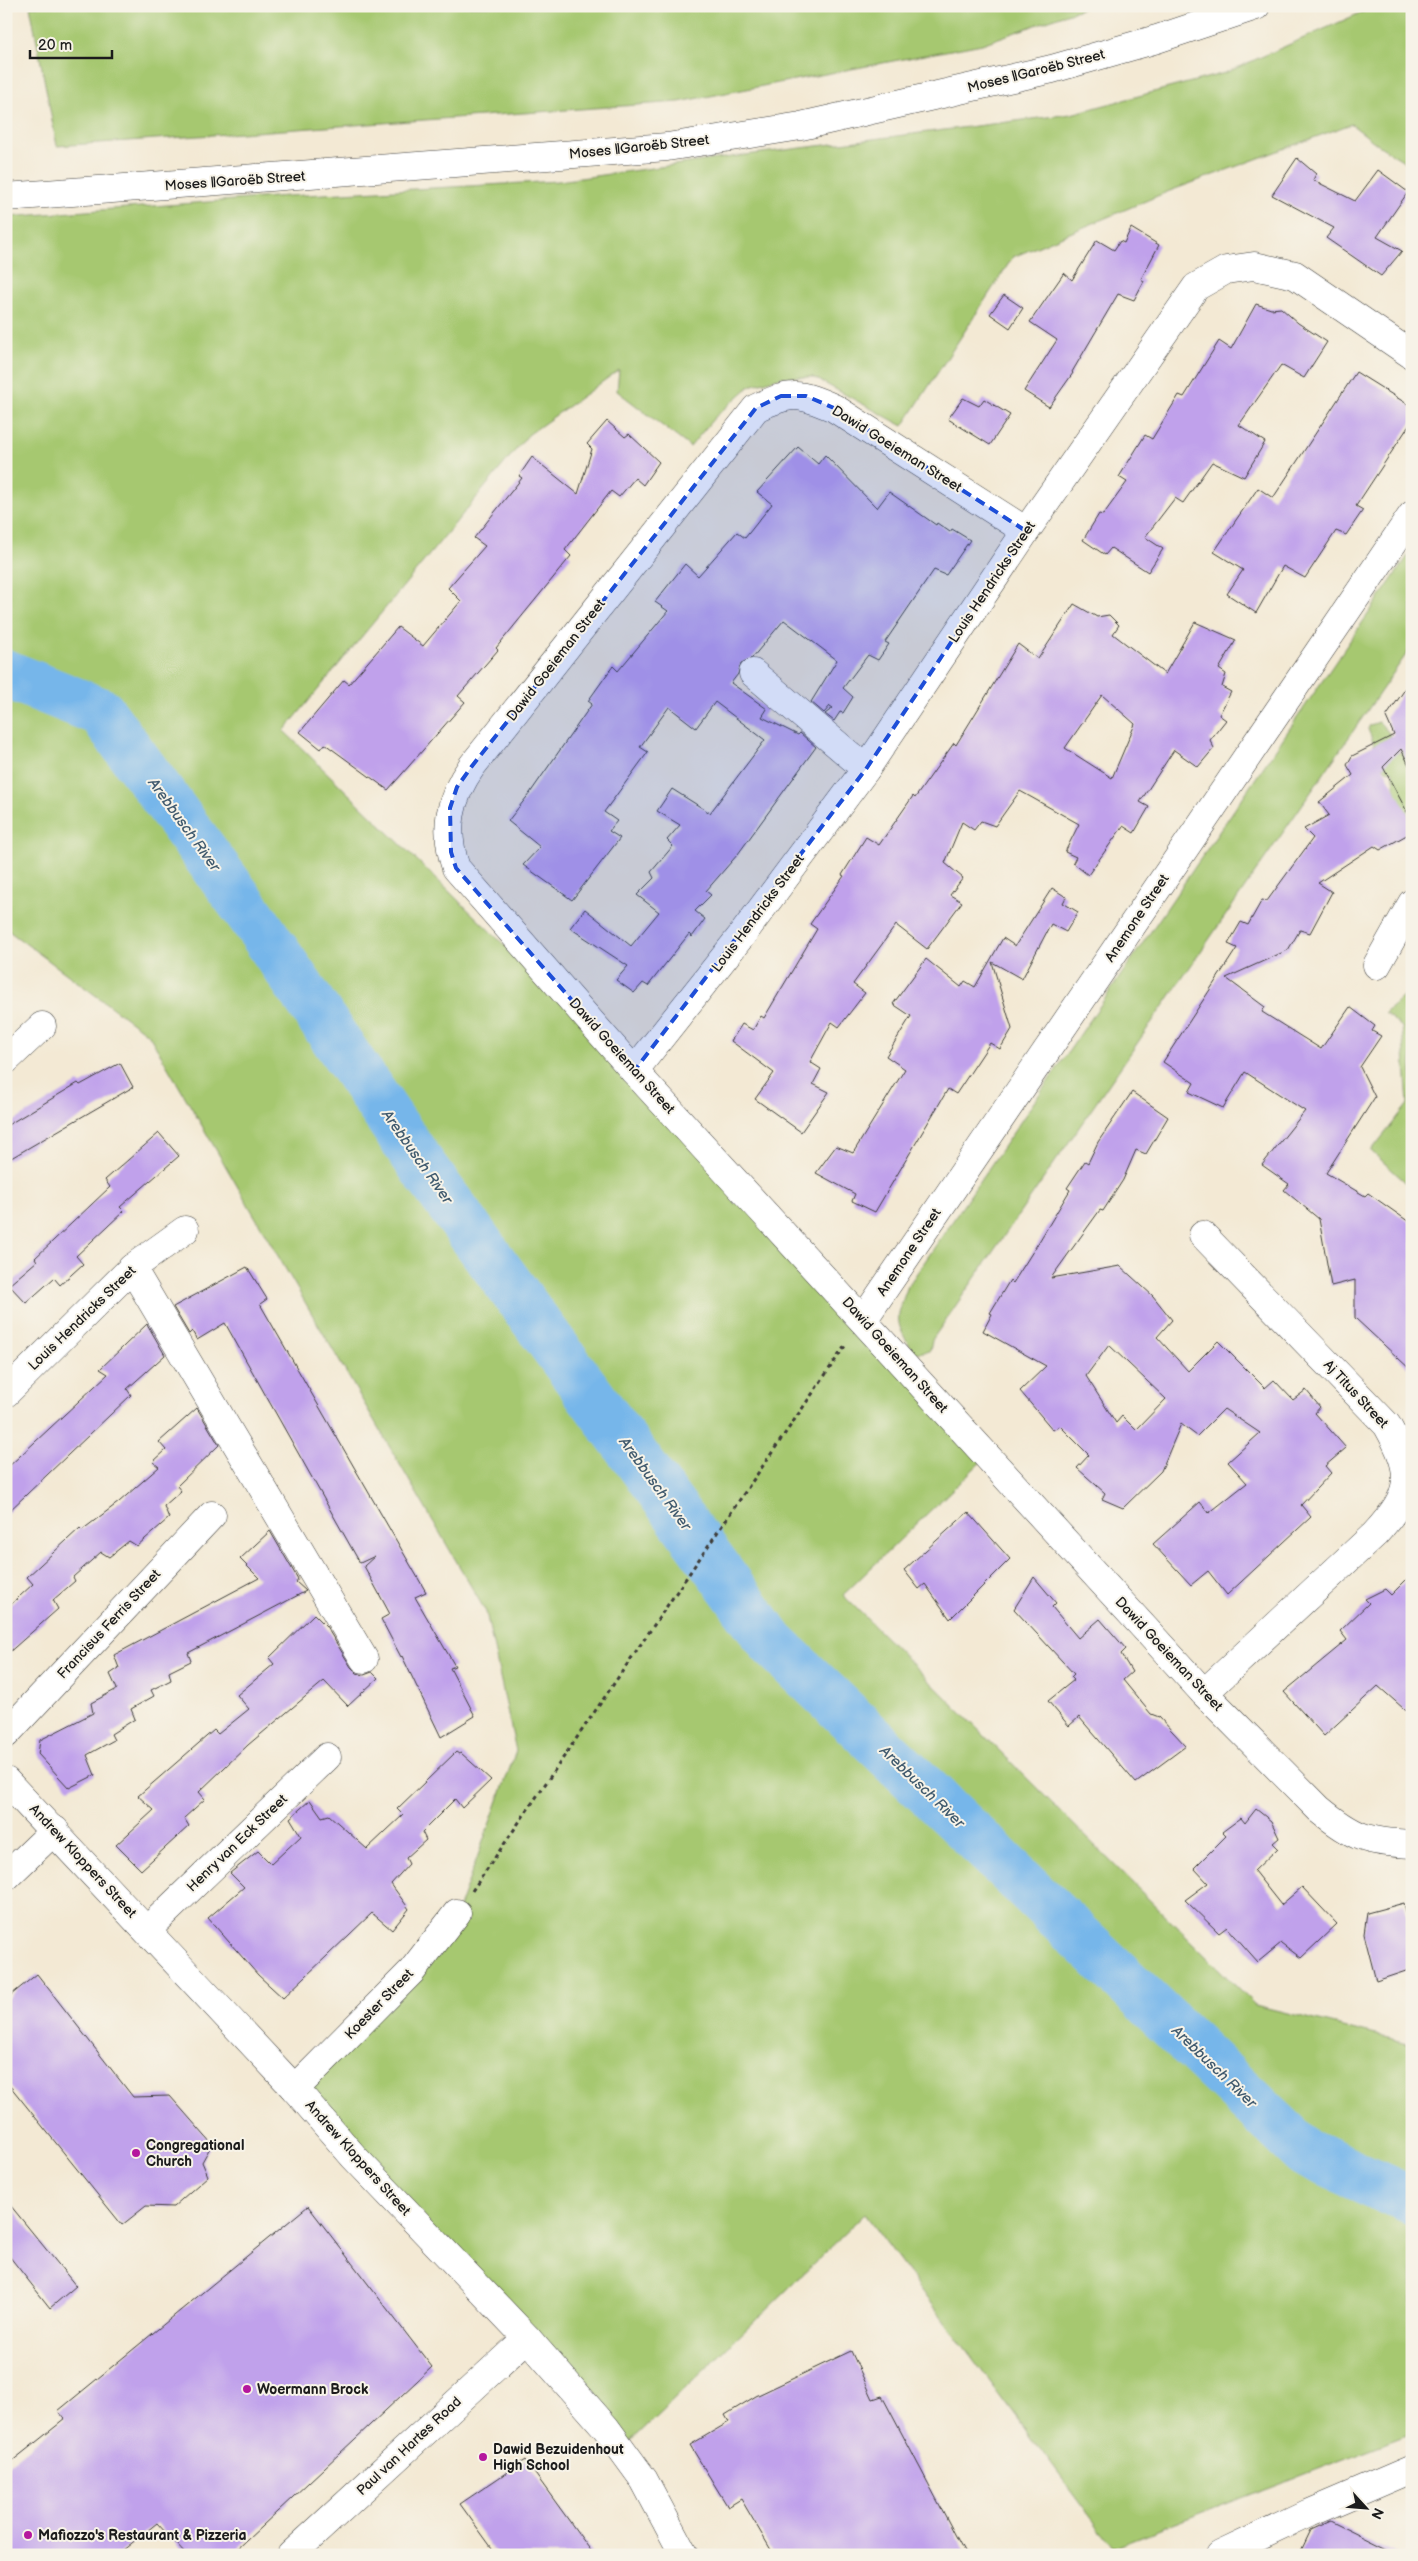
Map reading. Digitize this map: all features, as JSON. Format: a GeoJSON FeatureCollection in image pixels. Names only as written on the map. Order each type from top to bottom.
{"type":"FeatureCollection","features":[{"type":"Feature","properties":{"kind":"street","name":"Moses ǁGaroëb Street"},"geometry":{"type":"LineString","coordinates":[[6,197],[667,147],[801,126],[1052,70],[1157,39],[1256,6]]}},
{"type":"Feature","properties":{"kind":"street","name":"Louis Hendricks Street"},"geometry":{"type":"LineString","coordinates":[[634,1071],[742,935],[866,769],[1026,531],[1196,287],[1226,270],[1254,266],[1295,274],[1412,355]]}},
{"type":"Feature","properties":{"kind":"street","name":"Dawid Goeieman Street"},"geometry":{"type":"LineString","coordinates":[[1026,531],[834,408],[806,396],[781,396],[756,408],[457,787],[450,808],[450,852],[456,868],[634,1071],[1204,1693],[1319,1809],[1337,1824],[1361,1838],[1377,1842],[1412,1844]]}},
{"type":"Feature","properties":{"kind":"street","name":"Anemone Street"},"geometry":{"type":"LineString","coordinates":[[863,1320],[1412,515]]}},
{"type":"Feature","properties":{"kind":"street"},"geometry":{"type":"LineString","coordinates":[[752,673],[866,769]]}},
{"type":"Feature","properties":{"kind":"street"},"geometry":{"type":"LineString","coordinates":[[1377,965],[1412,903]]}},
{"type":"Feature","properties":{"kind":"street"},"geometry":{"type":"LineString","coordinates":[[6,1060],[42,1026]]}},
{"type":"Feature","properties":{"kind":"street","name":"Louis Hendricks Street"},"geometry":{"type":"LineString","coordinates":[[6,1392],[132,1268],[185,1230]]}},
{"type":"Feature","properties":{"kind":"street","name":"Aj Titus Street"},"geometry":{"type":"LineString","coordinates":[[1203,1235],[1387,1425],[1400,1449],[1407,1472],[1404,1494],[1396,1511],[1375,1534],[1204,1693]]}},
{"type":"Feature","properties":{"kind":"street"},"geometry":{"type":"LineString","coordinates":[[132,1268],[364,1659]]}},
{"type":"Feature","properties":{"kind":"street","name":"Francisus Ferris Street"},"geometry":{"type":"LineString","coordinates":[[6,1734],[212,1515]]}},
{"type":"Feature","properties":{"kind":"street","name":"Henry van Eck Street"},"geometry":{"type":"LineString","coordinates":[[147,1930],[327,1757]]}},
{"type":"Feature","properties":{"kind":"street","name":"Andrew Kloppers Street"},"geometry":{"type":"LineString","coordinates":[[6,1781],[55,1830],[295,2089],[354,2157],[527,2338],[606,2428],[644,2480],[684,2555]]}},
{"type":"Feature","properties":{"kind":"street"},"geometry":{"type":"LineString","coordinates":[[6,1877],[55,1830]]}},
{"type":"Feature","properties":{"kind":"street","name":"Koester Street"},"geometry":{"type":"LineString","coordinates":[[295,2089],[412,1971],[457,1913]]}},
{"type":"Feature","properties":{"kind":"street","name":"Paul van Hartes Road"},"geometry":{"type":"LineString","coordinates":[[291,2555],[527,2338]]}},
{"type":"Feature","properties":{"kind":"street"},"geometry":{"type":"LineString","coordinates":[[1220,2555],[1247,2548],[1412,2468]]}},
{"type":"Feature","properties":{"kind":"path"},"geometry":{"type":"LineString","coordinates":[[457,1913],[863,1320]]}},
{"type":"Feature","properties":{"kind":"highlighted area"},"geometry":{"type":"Polygon","coordinates":[[[781,396],[806,396],[834,408],[1026,531],[866,769],[634,1071],[456,868],[451,852],[450,808],[457,787],[472,766],[756,408],[781,396]]]}},
{"type":"Feature","properties":{"kind":"green space"},"geometry":{"type":"Polygon","coordinates":[[[30,6],[1089,6],[982,44],[679,102],[57,146],[30,6]]]}},
{"type":"Feature","properties":{"kind":"green space"},"geometry":{"type":"Polygon","coordinates":[[[1376,6],[1412,6],[1412,166],[1378,145],[1351,124],[1167,192],[1013,257],[903,426],[813,377],[782,377],[750,386],[714,418],[690,447],[617,391],[619,370],[528,435],[284,731],[634,1071],[987,1456],[843,1595],[1255,2005],[1412,2044],[1412,2433],[1113,2547],[865,2214],[622,2450],[295,2089],[457,1913],[516,1751],[486,1612],[149,1035],[6,929],[6,217],[288,196],[559,181],[746,155],[1071,114],[1225,73],[1376,6]]]}},
{"type":"Feature","properties":{"kind":"green space"},"geometry":{"type":"Polygon","coordinates":[[[1412,550],[1412,646],[932,1340],[930,1351],[915,1353],[903,1335],[899,1321],[899,1314],[908,1286],[1412,550]]]}},
{"type":"Feature","properties":{"kind":"green space"},"geometry":{"type":"Polygon","coordinates":[[[1379,722],[1389,733],[1399,754],[1412,738],[1412,821],[1396,793],[1393,771],[1386,770],[1380,760],[1368,729],[1370,725],[1379,722]]]}},
{"type":"Feature","properties":{"kind":"green space"},"geometry":{"type":"Polygon","coordinates":[[[1412,989],[1412,1188],[1371,1151],[1408,1104],[1402,1027],[1385,1013],[1412,989]]]}},
{"type":"Feature","properties":{"kind":"building"},"geometry":{"type":"Polygon","coordinates":[[[1297,158],[1316,174],[1313,180],[1355,201],[1378,170],[1408,192],[1377,237],[1402,251],[1381,276],[1326,238],[1334,228],[1272,195],[1297,158]]]}},
{"type":"Feature","properties":{"kind":"building"},"geometry":{"type":"Polygon","coordinates":[[[1131,228],[1159,245],[1141,279],[1144,281],[1134,300],[1118,294],[1073,373],[1049,407],[1024,391],[1057,340],[1030,322],[1064,273],[1072,280],[1097,240],[1114,250],[1120,241],[1124,243],[1131,228]]]}},
{"type":"Feature","properties":{"kind":"building"},"geometry":{"type":"Polygon","coordinates":[[[1004,295],[1023,308],[1010,328],[990,314],[1004,295]]]}},
{"type":"Feature","properties":{"kind":"building"},"geometry":{"type":"Polygon","coordinates":[[[1256,304],[1271,309],[1281,308],[1298,323],[1327,342],[1304,378],[1281,365],[1239,425],[1265,442],[1244,477],[1212,462],[1183,503],[1175,498],[1145,537],[1163,549],[1148,572],[1111,548],[1105,555],[1083,540],[1099,514],[1103,515],[1127,482],[1119,477],[1145,435],[1152,439],[1179,395],[1184,397],[1219,341],[1231,349],[1256,304]]]}},
{"type":"Feature","properties":{"kind":"building"},"geometry":{"type":"Polygon","coordinates":[[[1356,372],[1412,407],[1412,421],[1356,506],[1363,510],[1346,535],[1336,531],[1305,578],[1283,566],[1256,613],[1227,594],[1243,570],[1214,552],[1258,488],[1273,498],[1356,372]]]}},
{"type":"Feature","properties":{"kind":"building"},"geometry":{"type":"Polygon","coordinates":[[[963,398],[979,406],[984,399],[1010,415],[990,445],[948,419],[963,398]]]}},
{"type":"Feature","properties":{"kind":"building"},"geometry":{"type":"Polygon","coordinates":[[[607,421],[625,437],[629,434],[659,462],[643,485],[635,478],[619,497],[611,491],[565,550],[571,556],[496,648],[498,650],[458,696],[465,702],[388,790],[325,744],[321,749],[300,732],[344,680],[349,684],[398,627],[423,646],[461,601],[448,588],[485,546],[474,538],[522,478],[519,476],[532,457],[578,494],[592,449],[587,444],[607,421]]]}},
{"type":"Feature","properties":{"kind":"building"},"geometry":{"type":"Polygon","coordinates":[[[798,447],[818,464],[825,455],[877,508],[889,492],[936,525],[937,523],[950,532],[952,529],[970,540],[946,575],[934,570],[885,642],[889,644],[878,660],[868,655],[843,688],[853,697],[843,713],[840,712],[834,721],[825,714],[833,708],[830,706],[824,713],[811,702],[837,660],[784,620],[752,658],[741,663],[738,674],[731,683],[767,709],[762,717],[798,735],[800,733],[816,747],[738,854],[706,891],[711,895],[695,911],[705,919],[692,937],[689,934],[648,986],[643,983],[634,993],[616,980],[628,966],[570,928],[585,909],[631,946],[659,912],[637,895],[654,878],[651,872],[673,846],[667,840],[680,825],[657,811],[672,789],[710,813],[765,740],[715,702],[696,728],[669,707],[640,747],[648,752],[604,812],[617,821],[609,831],[620,838],[572,900],[523,865],[540,847],[508,821],[530,793],[592,704],[588,701],[613,666],[618,671],[668,611],[655,602],[685,564],[698,576],[737,532],[745,538],[772,504],[757,492],[798,447]]]}},
{"type":"Feature","properties":{"kind":"building"},"geometry":{"type":"Polygon","coordinates":[[[1074,604],[1097,617],[1109,615],[1119,625],[1113,634],[1165,674],[1195,622],[1236,640],[1219,669],[1226,674],[1222,687],[1231,692],[1219,715],[1226,720],[1210,740],[1214,748],[1198,767],[1174,750],[1140,802],[1149,807],[1134,833],[1123,826],[1088,875],[1073,863],[1076,857],[1065,852],[1079,824],[1020,791],[995,826],[981,821],[974,830],[962,822],[945,863],[963,878],[950,895],[962,902],[927,949],[896,925],[853,984],[865,993],[839,1027],[832,1022],[810,1062],[821,1069],[813,1084],[829,1092],[801,1132],[755,1099],[774,1073],[731,1041],[742,1024],[753,1030],[761,1016],[764,1018],[817,929],[810,924],[844,876],[842,875],[866,837],[879,845],[913,796],[915,798],[954,743],[956,745],[1018,644],[1038,659],[1074,604]],[[1102,695],[1065,748],[1112,778],[1135,724],[1102,695]]]}},
{"type":"Feature","properties":{"kind":"building"},"geometry":{"type":"Polygon","coordinates":[[[1412,679],[1412,771],[1401,749],[1383,767],[1412,821],[1412,832],[1380,850],[1374,846],[1318,883],[1332,892],[1310,933],[1300,930],[1288,950],[1226,978],[1265,1007],[1262,1012],[1321,1049],[1350,1007],[1375,1026],[1372,1031],[1381,1036],[1360,1067],[1375,1097],[1326,1173],[1365,1196],[1368,1193],[1412,1224],[1412,1371],[1355,1318],[1355,1280],[1331,1286],[1319,1219],[1284,1190],[1289,1184],[1262,1165],[1305,1111],[1245,1072],[1223,1108],[1189,1092],[1194,1083],[1163,1062],[1237,948],[1228,944],[1241,922],[1248,925],[1262,900],[1267,901],[1313,838],[1304,829],[1329,815],[1319,802],[1353,775],[1347,765],[1352,756],[1394,735],[1386,717],[1412,679]]]}},
{"type":"Feature","properties":{"kind":"building"},"geometry":{"type":"Polygon","coordinates":[[[1052,888],[1066,897],[1063,903],[1078,912],[1066,932],[1051,924],[1022,979],[992,962],[1012,1029],[1000,1049],[990,1043],[956,1094],[948,1089],[875,1212],[852,1201],[855,1194],[816,1173],[836,1146],[853,1153],[905,1069],[886,1056],[911,1016],[893,1004],[926,959],[961,987],[965,981],[975,987],[1003,938],[1015,946],[1052,888]]]}},
{"type":"Feature","properties":{"kind":"building"},"geometry":{"type":"Polygon","coordinates":[[[120,1063],[133,1087],[6,1161],[6,1126],[78,1083],[80,1085],[120,1063]]]}},
{"type":"Feature","properties":{"kind":"building"},"geometry":{"type":"Polygon","coordinates":[[[1132,1092],[1168,1117],[1146,1154],[1136,1150],[1123,1180],[1103,1211],[1100,1210],[1051,1278],[1120,1266],[1153,1296],[1172,1320],[1157,1337],[1188,1371],[1218,1341],[1265,1388],[1274,1380],[1293,1400],[1306,1390],[1320,1407],[1315,1413],[1346,1448],[1325,1466],[1331,1473],[1301,1505],[1311,1517],[1227,1595],[1208,1571],[1191,1585],[1153,1544],[1200,1502],[1209,1513],[1247,1483],[1228,1462],[1260,1433],[1224,1409],[1197,1436],[1181,1424],[1161,1471],[1123,1508],[1102,1499],[1105,1493],[1077,1468],[1089,1455],[1060,1426],[1053,1430],[1020,1391],[1046,1366],[983,1331],[992,1314],[990,1313],[1010,1280],[1013,1283],[1070,1190],[1067,1188],[1085,1161],[1088,1163],[1098,1142],[1132,1092]],[[1109,1345],[1086,1376],[1116,1423],[1122,1416],[1136,1430],[1166,1399],[1109,1345]]]}},
{"type":"Feature","properties":{"kind":"building"},"geometry":{"type":"Polygon","coordinates":[[[159,1133],[179,1156],[120,1207],[124,1211],[76,1256],[83,1264],[60,1285],[54,1278],[26,1303],[9,1285],[37,1261],[35,1258],[110,1187],[105,1180],[159,1133]]]}},
{"type":"Feature","properties":{"kind":"building"},"geometry":{"type":"Polygon","coordinates":[[[247,1267],[267,1299],[260,1304],[426,1592],[415,1597],[455,1666],[450,1668],[475,1716],[441,1737],[402,1656],[381,1619],[390,1614],[364,1566],[375,1556],[360,1563],[225,1323],[197,1340],[192,1331],[189,1334],[173,1307],[247,1267]]]}},
{"type":"Feature","properties":{"kind":"building"},"geometry":{"type":"Polygon","coordinates":[[[147,1324],[165,1355],[127,1389],[131,1395],[6,1514],[6,1469],[108,1374],[100,1369],[147,1324]]]}},
{"type":"Feature","properties":{"kind":"building"},"geometry":{"type":"Polygon","coordinates":[[[197,1408],[219,1445],[177,1486],[181,1491],[164,1506],[169,1518],[137,1546],[129,1541],[109,1557],[101,1552],[73,1577],[75,1581],[53,1600],[58,1609],[6,1655],[6,1609],[33,1584],[27,1577],[80,1528],[82,1530],[119,1502],[159,1467],[153,1462],[166,1450],[159,1442],[197,1408]]]}},
{"type":"Feature","properties":{"kind":"building"},"geometry":{"type":"Polygon","coordinates":[[[968,1512],[1010,1559],[950,1619],[925,1584],[919,1589],[904,1570],[968,1512]]]}},
{"type":"Feature","properties":{"kind":"building"},"geometry":{"type":"Polygon","coordinates":[[[270,1531],[298,1579],[296,1582],[306,1591],[188,1653],[191,1661],[169,1672],[171,1680],[151,1690],[154,1696],[131,1709],[135,1719],[111,1734],[114,1740],[87,1755],[95,1775],[69,1788],[38,1754],[40,1740],[93,1713],[91,1703],[117,1689],[110,1674],[119,1668],[114,1655],[259,1578],[240,1559],[270,1531]]]}},
{"type":"Feature","properties":{"kind":"building"},"geometry":{"type":"Polygon","coordinates":[[[1412,1574],[1412,1716],[1378,1686],[1324,1736],[1284,1692],[1347,1640],[1340,1631],[1369,1603],[1365,1599],[1385,1589],[1391,1595],[1412,1574]]]}},
{"type":"Feature","properties":{"kind":"building"},"geometry":{"type":"Polygon","coordinates":[[[1034,1577],[1056,1603],[1052,1607],[1078,1638],[1100,1619],[1126,1649],[1121,1654],[1132,1672],[1123,1680],[1151,1714],[1159,1717],[1186,1746],[1136,1783],[1079,1717],[1069,1726],[1048,1701],[1074,1680],[1071,1677],[1074,1674],[1014,1609],[1034,1577]]]}},
{"type":"Feature","properties":{"kind":"building"},"geometry":{"type":"Polygon","coordinates":[[[314,1614],[326,1626],[351,1667],[357,1673],[364,1675],[372,1672],[378,1678],[348,1706],[324,1681],[248,1745],[199,1792],[205,1799],[184,1818],[189,1826],[141,1870],[116,1845],[154,1810],[138,1796],[214,1730],[218,1734],[249,1709],[237,1695],[274,1664],[269,1658],[314,1614]]]}},
{"type":"Feature","properties":{"kind":"building"},"geometry":{"type":"Polygon","coordinates":[[[456,1752],[461,1753],[491,1780],[462,1808],[455,1799],[422,1832],[426,1840],[406,1858],[409,1864],[391,1884],[409,1909],[392,1930],[372,1913],[283,1998],[258,1975],[208,1918],[244,1887],[230,1873],[258,1851],[271,1864],[301,1836],[290,1818],[310,1800],[322,1817],[329,1815],[367,1849],[403,1815],[397,1809],[456,1752]]]}},
{"type":"Feature","properties":{"kind":"building"},"geometry":{"type":"Polygon","coordinates":[[[1256,1809],[1271,1821],[1279,1838],[1273,1843],[1278,1848],[1254,1871],[1281,1905],[1302,1887],[1337,1924],[1301,1958],[1281,1943],[1258,1962],[1227,1927],[1219,1933],[1185,1900],[1208,1883],[1194,1868],[1226,1836],[1222,1832],[1241,1818],[1245,1823],[1256,1809]]]}},
{"type":"Feature","properties":{"kind":"building"},"geometry":{"type":"Polygon","coordinates":[[[1404,1903],[1412,1935],[1412,1969],[1376,1981],[1364,1934],[1367,1913],[1404,1903]]]}},
{"type":"Feature","properties":{"kind":"building"},"geometry":{"type":"Polygon","coordinates":[[[37,1974],[133,2097],[170,2096],[212,2144],[202,2162],[208,2176],[173,2207],[146,2206],[122,2225],[6,2081],[6,1999],[37,1974]]]}},
{"type":"Feature","properties":{"kind":"building"},"geometry":{"type":"Polygon","coordinates":[[[6,2200],[76,2286],[50,2308],[6,2252],[6,2200]]]}},
{"type":"Feature","properties":{"kind":"building","name":"Woermann Brock"},"geometry":{"type":"Polygon","coordinates":[[[308,2206],[432,2367],[231,2555],[186,2555],[157,2523],[117,2555],[6,2555],[6,2466],[65,2419],[58,2411],[308,2206]]]}},
{"type":"Feature","properties":{"kind":"building"},"geometry":{"type":"Polygon","coordinates":[[[851,2351],[873,2399],[882,2396],[966,2555],[774,2555],[741,2499],[728,2507],[690,2445],[729,2422],[725,2415],[756,2396],[851,2351]]]}},
{"type":"Feature","properties":{"kind":"building"},"geometry":{"type":"Polygon","coordinates":[[[525,2460],[594,2555],[497,2555],[460,2504],[525,2460]]]}},
{"type":"Feature","properties":{"kind":"building"},"geometry":{"type":"Polygon","coordinates":[[[1330,2521],[1399,2555],[1298,2555],[1310,2530],[1330,2521]]]}},
{"type":"Feature","properties":{"kind":"waterway","name":"Arebbusch River"},"geometry":{"type":"LineString","coordinates":[[6,674],[101,712],[252,917],[422,1166],[772,1643],[1304,2152],[1412,2201]]}},
{"type":"Feature","properties":{"kind":"place","name":"Congregational Church"},"geometry":{"type":"Point","coordinates":[136,2153]}},
{"type":"Feature","properties":{"kind":"place","name":"Woermann Brock"},"geometry":{"type":"Point","coordinates":[247,2389]}},
{"type":"Feature","properties":{"kind":"place","name":"Dawid Bezuidenhout High School"},"geometry":{"type":"Point","coordinates":[483,2457]}},
{"type":"Feature","properties":{"kind":"place","name":"Mafiozzo's Restaurant & Pizzeria"},"geometry":{"type":"Point","coordinates":[28,2535]}}]}
